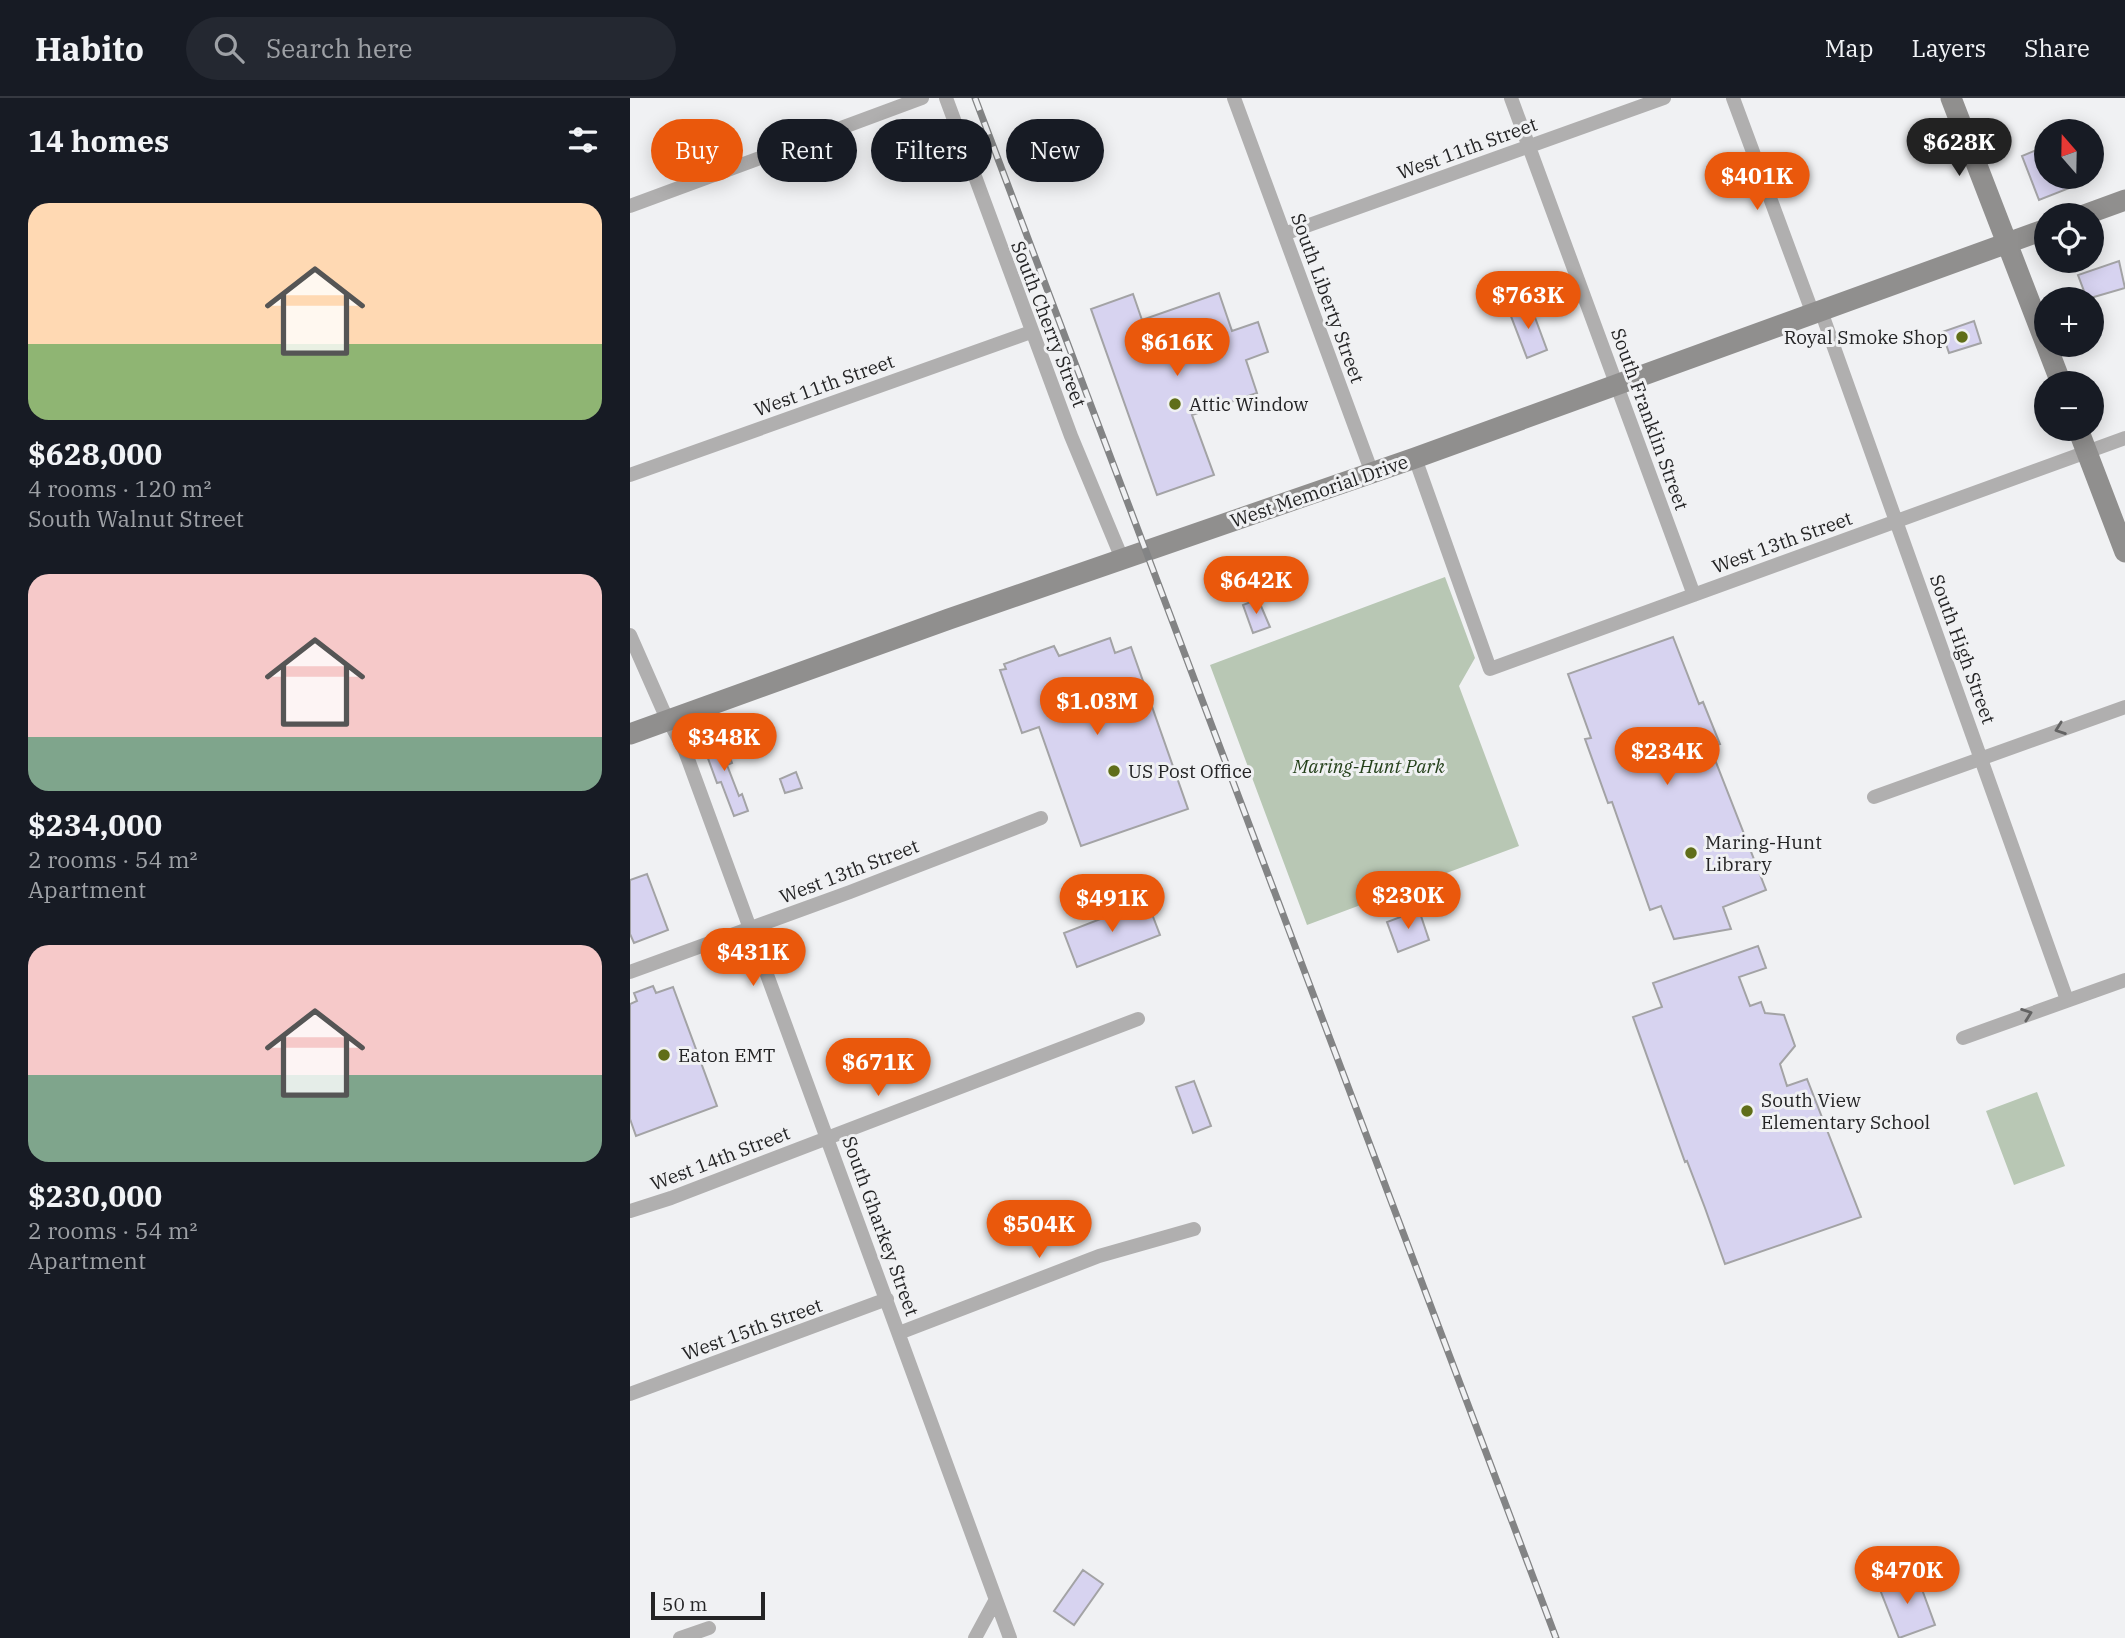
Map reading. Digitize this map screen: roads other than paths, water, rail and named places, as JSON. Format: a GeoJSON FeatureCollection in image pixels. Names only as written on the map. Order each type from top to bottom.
{"type":"FeatureCollection","features":[{"type":"Feature","properties":{"kind":"main road"},"geometry":{"type":"LineString","coordinates":[[1951,98],[2055,371]]}},
{"type":"Feature","properties":{"kind":"main road"},"geometry":{"type":"LineString","coordinates":[[2104,208],[2125,200]]}},
{"type":"Feature","properties":{"kind":"main road","name":"West Memorial Drive"},"geometry":{"type":"LineString","coordinates":[[630,734],[948,619],[1123,561],[1415,458],[2034,233]]}},
{"type":"Feature","properties":{"kind":"main road"},"geometry":{"type":"LineString","coordinates":[[2083,441],[2125,552]]}},
{"type":"Feature","properties":{"kind":"street"},"geometry":{"type":"LineString","coordinates":[[630,206],[922,98]]}},
{"type":"Feature","properties":{"kind":"street","name":"South Cherry Street"},"geometry":{"type":"LineString","coordinates":[[946,98],[1031,332],[1123,561]]}},
{"type":"Feature","properties":{"kind":"street","name":"South Liberty Street"},"geometry":{"type":"LineString","coordinates":[[1234,98],[1372,472]]}},
{"type":"Feature","properties":{"kind":"street","name":"South Franklin Street"},"geometry":{"type":"LineString","coordinates":[[1511,98],[1694,595]]}},
{"type":"Feature","properties":{"kind":"street","name":"West 11th Street"},"geometry":{"type":"LineString","coordinates":[[1284,234],[1664,98]]}},
{"type":"Feature","properties":{"kind":"street","name":"South High Street"},"geometry":{"type":"LineString","coordinates":[[1733,98],[1897,521],[2067,1000]]}},
{"type":"Feature","properties":{"kind":"street","name":"West 11th Street"},"geometry":{"type":"LineString","coordinates":[[630,475],[1031,332]]}},
{"type":"Feature","properties":{"kind":"street","name":"West 13th Street"},"geometry":{"type":"LineString","coordinates":[[1415,458],[1490,669],[2125,438]]}},
{"type":"Feature","properties":{"kind":"street","name":"South Gharkey Street"},"geometry":{"type":"LineString","coordinates":[[630,635],[684,751],[1010,1638]]}},
{"type":"Feature","properties":{"kind":"street"},"geometry":{"type":"LineString","coordinates":[[1874,797],[2125,707]]}},
{"type":"Feature","properties":{"kind":"street","name":"West 13th Street"},"geometry":{"type":"LineString","coordinates":[[630,972],[749,930],[1041,818]]}},
{"type":"Feature","properties":{"kind":"street"},"geometry":{"type":"LineString","coordinates":[[1963,1038],[2125,980]]}},
{"type":"Feature","properties":{"kind":"street","name":"West 14th Street"},"geometry":{"type":"LineString","coordinates":[[630,1211],[684,1193],[1138,1019]]}},
{"type":"Feature","properties":{"kind":"street"},"geometry":{"type":"LineString","coordinates":[[899,1333],[1099,1256],[1194,1229]]}},
{"type":"Feature","properties":{"kind":"street","name":"West 15th Street"},"geometry":{"type":"LineString","coordinates":[[630,1394],[887,1299]]}},
{"type":"Feature","properties":{"kind":"street"},"geometry":{"type":"LineString","coordinates":[[975,1638],[995,1601]]}},
{"type":"Feature","properties":{"kind":"street"},"geometry":{"type":"LineString","coordinates":[[680,1638],[709,1628]]}},
{"type":"Feature","properties":{"kind":"railway"},"geometry":{"type":"LineString","coordinates":[[975,98],[1556,1638]]}},
{"type":"Feature","properties":{"kind":"place","name":"Royal Smoke Shop"},"geometry":{"type":"Point","coordinates":[1962,337]}},
{"type":"Feature","properties":{"kind":"place","name":"Attic Window"},"geometry":{"type":"Point","coordinates":[1175,404]}},
{"type":"Feature","properties":{"kind":"place","name":"US Post Office"},"geometry":{"type":"Point","coordinates":[1114,771]}},
{"type":"Feature","properties":{"kind":"place","name":"Maring-Hunt Library"},"geometry":{"type":"Point","coordinates":[1691,853]}},
{"type":"Feature","properties":{"kind":"place","name":"Eaton EMT"},"geometry":{"type":"Point","coordinates":[664,1055]}},
{"type":"Feature","properties":{"kind":"place","name":"South View Elementary School"},"geometry":{"type":"Point","coordinates":[1747,1111]}},
{"type":"Feature","properties":{"kind":"park label","name":"Maring-Hunt Park"},"geometry":{"type":"Point","coordinates":[1369,766]}}]}
